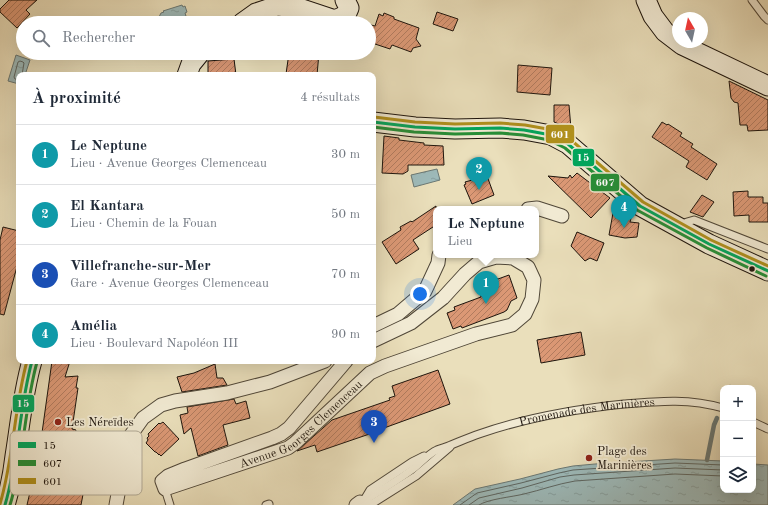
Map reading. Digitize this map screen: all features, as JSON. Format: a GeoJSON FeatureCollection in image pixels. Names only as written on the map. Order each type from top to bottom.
{"type":"FeatureCollection","features":[{"type":"Feature","properties":{"kind":"main road"},"geometry":{"type":"LineString","coordinates":[[344,16],[346,15],[349,8],[346,0]]}},
{"type":"Feature","properties":{"kind":"main road"},"geometry":{"type":"LineString","coordinates":[[646,0],[653,16],[665,32],[682,45],[768,86]]}},
{"type":"Feature","properties":{"kind":"main road"},"geometry":{"type":"LineString","coordinates":[[252,16],[256,13],[277,6],[299,8],[323,16]]}},
{"type":"Feature","properties":{"kind":"main road"},"geometry":{"type":"LineString","coordinates":[[188,72],[194,60]]}},
{"type":"Feature","properties":{"kind":"main road"},"geometry":{"type":"LineString","coordinates":[[376,122],[415,127],[456,129],[500,128],[524,130],[551,135],[568,144],[640,206],[709,244],[768,271]]}},
{"type":"Feature","properties":{"kind":"main road"},"geometry":{"type":"LineString","coordinates":[[19,431],[31,364]]}},
{"type":"Feature","properties":{"kind":"main road"},"geometry":{"type":"LineString","coordinates":[[5,505],[10,491]]}},
{"type":"Feature","properties":{"kind":"street"},"geometry":{"type":"LineString","coordinates":[[539,209],[562,216]]}},
{"type":"Feature","properties":{"kind":"street"},"geometry":{"type":"LineString","coordinates":[[376,325],[398,314],[425,291],[438,263],[439,258]]}},
{"type":"Feature","properties":{"kind":"street","name":"Avenue Georges Clemenceau"},"geometry":{"type":"LineString","coordinates":[[376,339],[411,323],[444,298],[465,274],[479,262],[493,258]]}},
{"type":"Feature","properties":{"kind":"street","name":"Avenue Georges Clemenceau"},"geometry":{"type":"LineString","coordinates":[[165,489],[288,448],[370,373],[385,366],[476,334],[512,325],[525,314],[532,299],[534,280],[528,267],[513,258]]}},
{"type":"Feature","properties":{"kind":"street"},"geometry":{"type":"LineString","coordinates":[[134,431],[143,418],[161,405],[175,401],[227,393],[270,382],[317,364]]}},
{"type":"Feature","properties":{"kind":"street"},"geometry":{"type":"LineString","coordinates":[[165,489],[162,481],[168,476],[272,438],[290,428],[343,364]]}},
{"type":"Feature","properties":{"kind":"street"},"geometry":{"type":"LineString","coordinates":[[116,505],[118,495]]}},
{"type":"Feature","properties":{"kind":"lane"},"geometry":{"type":"LineString","coordinates":[[752,0],[768,20]]}},
{"type":"Feature","properties":{"kind":"lane"},"geometry":{"type":"LineString","coordinates":[[679,227],[694,220],[768,249]]}},
{"type":"Feature","properties":{"kind":"lane","name":"Promenade des Marinières"},"geometry":{"type":"LineString","coordinates":[[364,504],[413,470],[435,451],[466,438],[500,427],[591,408],[648,402],[680,401],[702,403],[720,407]]}},
{"type":"Feature","properties":{"kind":"lane"},"geometry":{"type":"LineString","coordinates":[[756,423],[768,429]]}},
{"type":"Feature","properties":{"kind":"lane","name":"Promenade des Marinières"},"geometry":{"type":"LineString","coordinates":[[364,504],[416,476],[453,444]]}},
{"type":"Feature","properties":{"kind":"lane"},"geometry":{"type":"LineString","coordinates":[[165,489],[170,505]]}},
{"type":"Feature","properties":{"kind":"water"},"geometry":{"type":"Polygon","coordinates":[[[182,5],[183,7],[185,6],[187,12],[185,13],[186,16],[160,16],[161,13],[164,12],[163,11],[182,5]]]}},
{"type":"Feature","properties":{"kind":"water"},"geometry":{"type":"Polygon","coordinates":[[[16,55],[16,60],[30,60],[26,72],[16,72],[16,83],[8,81],[16,55]]]}},
{"type":"Feature","properties":{"kind":"water"},"geometry":{"type":"Polygon","coordinates":[[[437,169],[440,180],[414,187],[411,175],[437,169]]]}},
{"type":"Feature","properties":{"kind":"water"},"geometry":{"type":"Polygon","coordinates":[[[675,459],[720,461],[720,493],[756,493],[756,464],[768,465],[768,505],[453,505],[475,489],[558,469],[595,464],[675,459]]]}},
{"type":"Feature","properties":{"kind":"building"},"geometry":{"type":"Polygon","coordinates":[[[9,0],[37,0],[26,10],[30,14],[28,16],[16,16],[16,27],[0,12],[0,9],[9,0]]]}},
{"type":"Feature","properties":{"kind":"building"},"geometry":{"type":"Polygon","coordinates":[[[437,12],[458,19],[453,31],[433,24],[437,12]]]}},
{"type":"Feature","properties":{"kind":"building"},"geometry":{"type":"Polygon","coordinates":[[[384,13],[394,17],[394,19],[419,28],[416,39],[421,46],[413,48],[411,52],[392,45],[390,49],[376,44],[376,23],[379,14],[383,16],[384,13]]]}},
{"type":"Feature","properties":{"kind":"building"},"geometry":{"type":"Polygon","coordinates":[[[234,60],[236,72],[208,72],[208,61],[234,60]]]}},
{"type":"Feature","properties":{"kind":"building"},"geometry":{"type":"Polygon","coordinates":[[[288,60],[318,60],[317,72],[286,72],[288,60]]]}},
{"type":"Feature","properties":{"kind":"building"},"geometry":{"type":"Polygon","coordinates":[[[518,65],[552,68],[550,95],[517,92],[518,65]]]}},
{"type":"Feature","properties":{"kind":"building"},"geometry":{"type":"Polygon","coordinates":[[[729,81],[768,100],[768,130],[748,131],[747,125],[740,125],[738,103],[734,102],[731,98],[729,81]]]}},
{"type":"Feature","properties":{"kind":"building"},"geometry":{"type":"Polygon","coordinates":[[[554,105],[569,105],[571,129],[554,122],[554,105]]]}},
{"type":"Feature","properties":{"kind":"building"},"geometry":{"type":"Polygon","coordinates":[[[662,122],[682,133],[680,136],[693,144],[691,147],[717,164],[707,180],[686,167],[689,161],[652,137],[662,122]]]}},
{"type":"Feature","properties":{"kind":"building"},"geometry":{"type":"Polygon","coordinates":[[[384,136],[399,138],[399,140],[424,143],[424,145],[443,146],[444,165],[408,165],[408,171],[403,174],[382,173],[384,136]]]}},
{"type":"Feature","properties":{"kind":"building"},"geometry":{"type":"Polygon","coordinates":[[[577,173],[610,198],[591,218],[548,176],[568,178],[570,175],[572,178],[577,173]]]}},
{"type":"Feature","properties":{"kind":"building"},"geometry":{"type":"Polygon","coordinates":[[[487,176],[494,195],[472,204],[464,185],[466,184],[465,182],[487,176]]]}},
{"type":"Feature","properties":{"kind":"building"},"geometry":{"type":"Polygon","coordinates":[[[748,191],[748,197],[763,197],[763,203],[768,203],[768,222],[749,222],[749,215],[734,216],[733,192],[748,191]]]}},
{"type":"Feature","properties":{"kind":"building"},"geometry":{"type":"Polygon","coordinates":[[[702,195],[714,202],[703,217],[690,212],[702,195]]]}},
{"type":"Feature","properties":{"kind":"building"},"geometry":{"type":"Polygon","coordinates":[[[615,202],[632,215],[630,222],[639,223],[637,237],[625,238],[609,235],[615,202]]]}},
{"type":"Feature","properties":{"kind":"building"},"geometry":{"type":"Polygon","coordinates":[[[433,208],[433,227],[413,240],[419,249],[396,264],[382,242],[401,230],[400,227],[411,221],[412,222],[433,208]]]}},
{"type":"Feature","properties":{"kind":"building"},"geometry":{"type":"Polygon","coordinates":[[[3,227],[16,230],[16,270],[4,315],[0,314],[0,240],[3,227]]]}},
{"type":"Feature","properties":{"kind":"building"},"geometry":{"type":"Polygon","coordinates":[[[577,232],[604,243],[597,261],[590,258],[585,261],[571,246],[577,232]]]}},
{"type":"Feature","properties":{"kind":"building"},"geometry":{"type":"Polygon","coordinates":[[[509,275],[517,298],[511,301],[507,310],[462,328],[461,326],[453,329],[447,313],[455,310],[454,307],[481,297],[480,288],[483,282],[496,277],[498,279],[509,275]]]}},
{"type":"Feature","properties":{"kind":"building"},"geometry":{"type":"Polygon","coordinates":[[[581,332],[585,355],[541,363],[537,340],[581,332]]]}},
{"type":"Feature","properties":{"kind":"building","name":"Les Néreïdes"},"geometry":{"type":"Polygon","coordinates":[[[52,364],[69,364],[65,377],[78,376],[76,388],[78,388],[72,429],[76,431],[42,431],[52,364]]]}},
{"type":"Feature","properties":{"kind":"building"},"geometry":{"type":"Polygon","coordinates":[[[215,364],[217,378],[223,378],[227,385],[182,392],[177,377],[194,373],[215,364]]]}},
{"type":"Feature","properties":{"kind":"building"},"geometry":{"type":"Polygon","coordinates":[[[438,370],[450,404],[317,452],[315,445],[297,451],[332,420],[390,400],[389,398],[395,396],[392,386],[438,370]]]}},
{"type":"Feature","properties":{"kind":"building"},"geometry":{"type":"Polygon","coordinates":[[[234,399],[236,404],[246,401],[250,418],[223,425],[228,445],[198,456],[191,428],[184,434],[180,415],[188,413],[187,407],[234,399]]]}},
{"type":"Feature","properties":{"kind":"building"},"geometry":{"type":"Polygon","coordinates":[[[163,422],[179,439],[161,456],[146,443],[149,436],[148,434],[159,423],[160,424],[163,422]]]}},
{"type":"Feature","properties":{"kind":"building"},"geometry":{"type":"Polygon","coordinates":[[[29,495],[83,495],[81,505],[27,505],[29,495]]]}},
{"type":"Feature","properties":{"kind":"waterway"},"geometry":{"type":"LineString","coordinates":[[707,460],[714,425],[717,418]]}},
{"type":"Feature","properties":{"kind":"transit line","name":"601"},"geometry":{"type":"LineString","coordinates":[[376,117],[415,122],[455,124],[500,123],[525,125],[553,130],[571,140],[643,202],[711,240],[768,266]]}},
{"type":"Feature","properties":{"kind":"transit line","name":"15"},"geometry":{"type":"LineString","coordinates":[[376,122],[415,127],[455,129],[500,128],[524,130],[551,135],[568,144],[640,206],[709,244],[768,271]]}},
{"type":"Feature","properties":{"kind":"transit line","name":"607"},"geometry":{"type":"LineString","coordinates":[[376,127],[414,132],[455,134],[500,133],[523,135],[549,140],[565,148],[637,210],[707,248],[766,276]]}},
{"type":"Feature","properties":{"kind":"transit line","name":"601"},"geometry":{"type":"LineString","coordinates":[[14,431],[26,364]]}},
{"type":"Feature","properties":{"kind":"transit line","name":"15"},"geometry":{"type":"LineString","coordinates":[[19,431],[31,364]]}},
{"type":"Feature","properties":{"kind":"transit line","name":"607"},"geometry":{"type":"LineString","coordinates":[[24,431],[37,364]]}},
{"type":"Feature","properties":{"kind":"transit line","name":"601"},"geometry":{"type":"LineString","coordinates":[[0,504],[5,486],[10,455]]}},
{"type":"Feature","properties":{"kind":"transit line","name":"15"},"geometry":{"type":"LineString","coordinates":[[5,505],[10,487]]}},
{"type":"Feature","properties":{"kind":"transit line","name":"607"},"geometry":{"type":"LineString","coordinates":[[10,505],[13,495]]}},
{"type":"Feature","properties":{"kind":"place","name":"El Kantara"},"geometry":{"type":"Point","coordinates":[479,190]}},
{"type":"Feature","properties":{"kind":"place","name":"Amélia"},"geometry":{"type":"Point","coordinates":[624,228]}},
{"type":"Feature","properties":{"kind":"place","name":"Le Neptune"},"geometry":{"type":"Point","coordinates":[486,304]}},
{"type":"Feature","properties":{"kind":"place","name":"Les Néreïdes"},"geometry":{"type":"Point","coordinates":[58,422]}},
{"type":"Feature","properties":{"kind":"place","name":"Villefranche-sur-Mer"},"geometry":{"type":"Point","coordinates":[374,443]}},
{"type":"Feature","properties":{"kind":"place","name":"Plage des Marinières"},"geometry":{"type":"Point","coordinates":[589,458]}}]}
